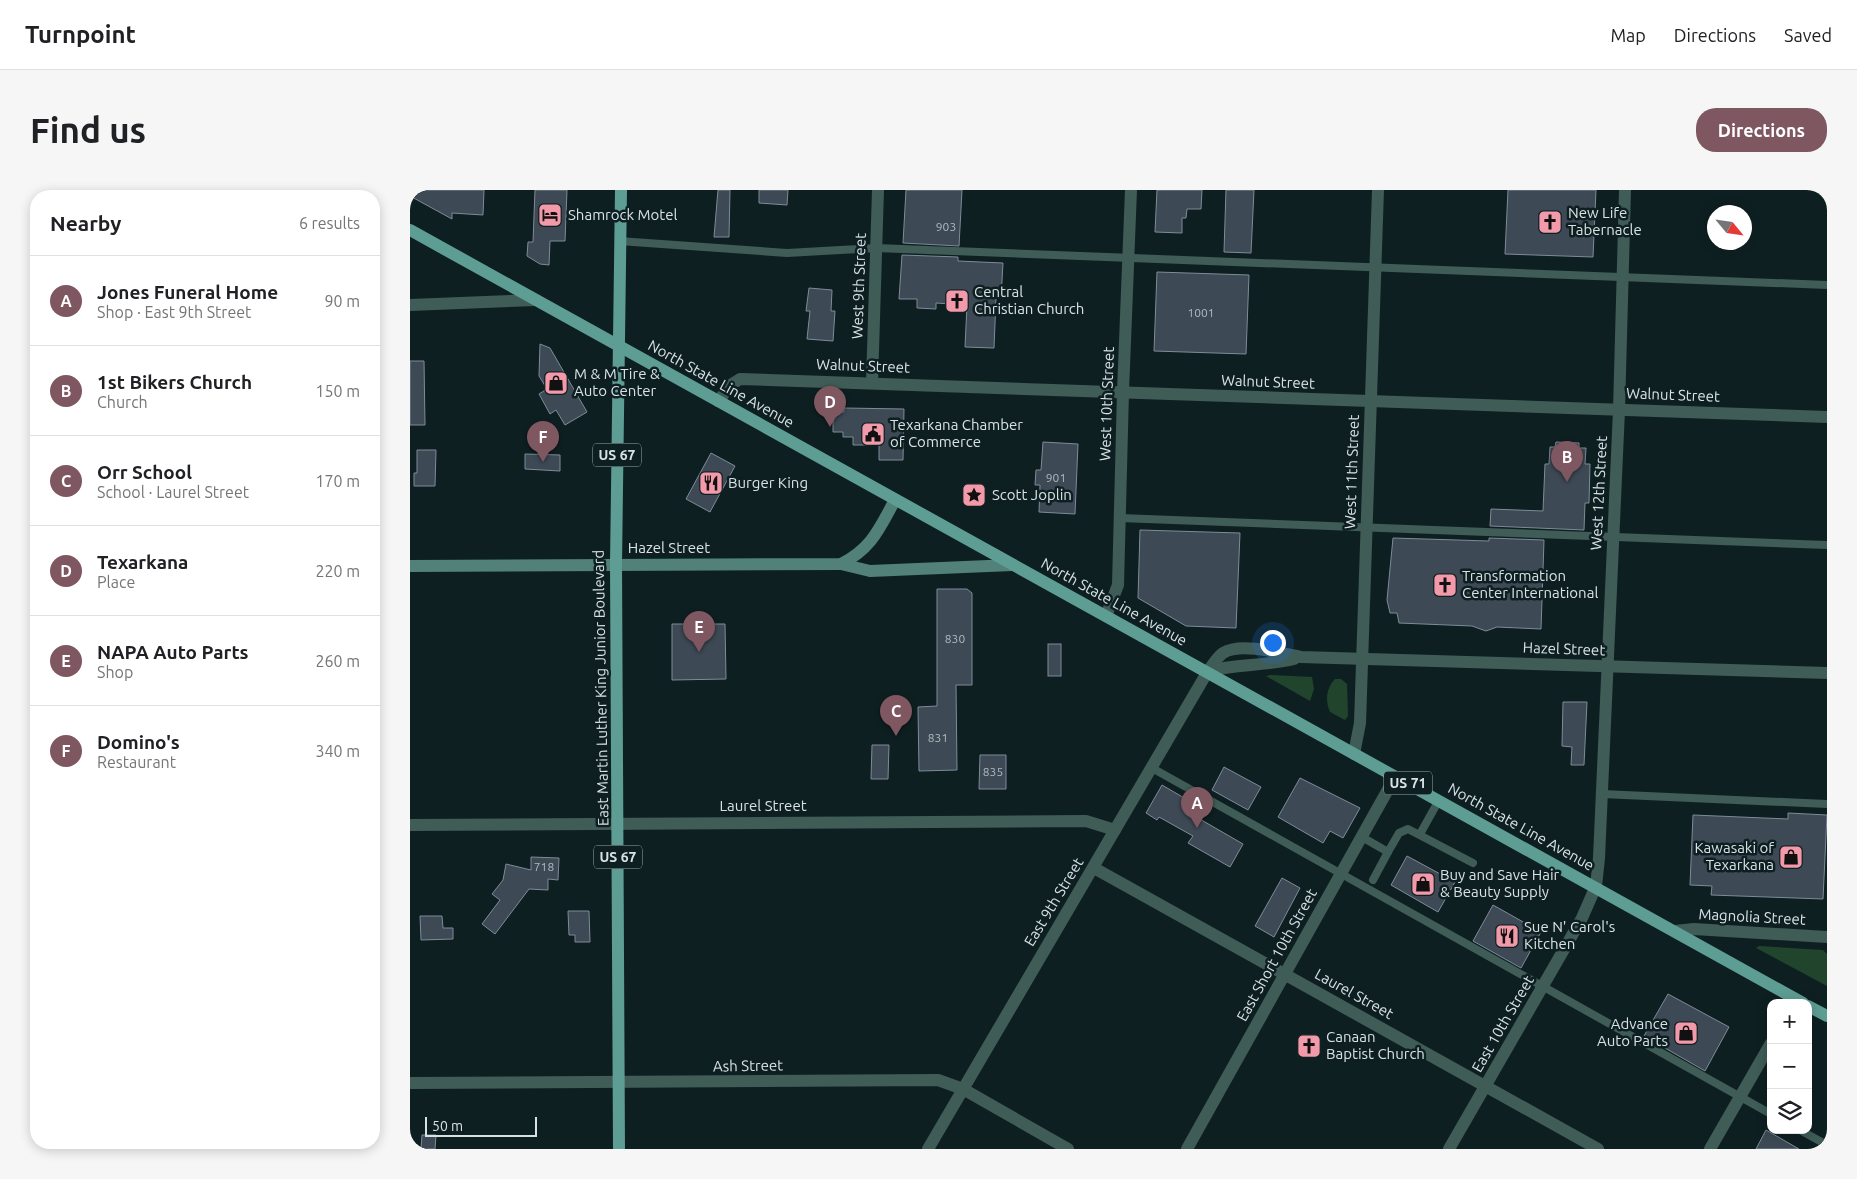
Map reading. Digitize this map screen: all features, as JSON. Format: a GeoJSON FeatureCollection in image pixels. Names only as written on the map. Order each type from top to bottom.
{"type":"FeatureCollection","features":[{"type":"Feature","properties":{"kind":"main road","name":"US 67"},"geometry":{"type":"LineString","coordinates":[[618,346],[622,190]]}},
{"type":"Feature","properties":{"kind":"main road","name":"North State Line Avenue"},"geometry":{"type":"LineString","coordinates":[[410,230],[1354,754],[1596,886],[1792,999]]}},
{"type":"Feature","properties":{"kind":"main road","name":"East Martin Luther King Junior Boulevard"},"geometry":{"type":"LineString","coordinates":[[618,346],[616,564],[619,1149]]}},
{"type":"Feature","properties":{"kind":"main road","name":"Hazel Street"},"geometry":{"type":"LineString","coordinates":[[410,566],[841,564],[858,556],[869,546],[895,500]]}},
{"type":"Feature","properties":{"kind":"main road"},"geometry":{"type":"LineString","coordinates":[[841,564],[870,571],[1012,564]]}},
{"type":"Feature","properties":{"kind":"main road"},"geometry":{"type":"LineString","coordinates":[[1812,1008],[1827,1016]]}},
{"type":"Feature","properties":{"kind":"street","name":"West 9th Street"},"geometry":{"type":"LineString","coordinates":[[872,383],[878,190]]}},
{"type":"Feature","properties":{"kind":"street","name":"West 10th Street"},"geometry":{"type":"LineString","coordinates":[[1106,616],[1118,585],[1131,190]]}},
{"type":"Feature","properties":{"kind":"street","name":"West 11th Street"},"geometry":{"type":"LineString","coordinates":[[1354,754],[1360,723],[1378,190]]}},
{"type":"Feature","properties":{"kind":"street","name":"West 12th Street"},"geometry":{"type":"LineString","coordinates":[[1596,886],[1599,864],[1613,536],[1625,190]]}},
{"type":"Feature","properties":{"kind":"street"},"geometry":{"type":"LineString","coordinates":[[410,304],[536,300]]}},
{"type":"Feature","properties":{"kind":"street","name":"Walnut Street"},"geometry":{"type":"LineString","coordinates":[[718,401],[732,384],[740,379],[1827,417]]}},
{"type":"Feature","properties":{"kind":"street","name":"Hazel Street"},"geometry":{"type":"LineString","coordinates":[[1208,672],[1218,657],[1230,650],[1261,650],[1301,657],[1827,673]]}},
{"type":"Feature","properties":{"kind":"street","name":"East 9th Street"},"geometry":{"type":"LineString","coordinates":[[928,1149],[1208,672]]}},
{"type":"Feature","properties":{"kind":"street","name":"East Short 10th Street"},"geometry":{"type":"LineString","coordinates":[[1187,1149],[1396,777]]}},
{"type":"Feature","properties":{"kind":"street","name":"Laurel Street"},"geometry":{"type":"LineString","coordinates":[[410,825],[1086,821],[1115,830]]}},
{"type":"Feature","properties":{"kind":"street","name":"Laurel Street"},"geometry":{"type":"LineString","coordinates":[[1094,868],[1598,1149]]}},
{"type":"Feature","properties":{"kind":"street","name":"East 10th Street"},"geometry":{"type":"LineString","coordinates":[[1449,1149],[1587,910],[1596,886]]}},
{"type":"Feature","properties":{"kind":"street","name":"Magnolia Street"},"geometry":{"type":"LineString","coordinates":[[1675,931],[1694,929],[1827,937]]}},
{"type":"Feature","properties":{"kind":"street"},"geometry":{"type":"LineString","coordinates":[[1710,1149],[1770,1044]]}},
{"type":"Feature","properties":{"kind":"street","name":"Ash Street"},"geometry":{"type":"LineString","coordinates":[[410,1083],[931,1080],[947,1082],[963,1089],[1068,1149]]}},
{"type":"Feature","properties":{"kind":"lane"},"geometry":{"type":"LineString","coordinates":[[620,241],[787,252],[876,248],[1827,285]]}},
{"type":"Feature","properties":{"kind":"lane"},"geometry":{"type":"LineString","coordinates":[[1120,518],[1827,545]]}},
{"type":"Feature","properties":{"kind":"lane"},"geometry":{"type":"LineString","coordinates":[[1152,768],[1767,1112]]}},
{"type":"Feature","properties":{"kind":"lane"},"geometry":{"type":"LineString","coordinates":[[1602,794],[1827,804]]}},
{"type":"Feature","properties":{"kind":"lane"},"geometry":{"type":"LineString","coordinates":[[1420,834],[1439,800]]}},
{"type":"Feature","properties":{"kind":"lane"},"geometry":{"type":"LineString","coordinates":[[1373,880],[1388,852],[1403,830],[1408,829],[1473,863]]}},
{"type":"Feature","properties":{"kind":"lane"},"geometry":{"type":"LineString","coordinates":[[1362,837],[1388,852]]}},
{"type":"Feature","properties":{"kind":"lane"},"geometry":{"type":"LineString","coordinates":[[1807,1134],[1827,1145]]}},
{"type":"Feature","properties":{"kind":"green space"},"geometry":{"type":"Polygon","coordinates":[[[1266,676],[1312,677],[1314,689],[1310,701],[1266,676]]]}},
{"type":"Feature","properties":{"kind":"green space"},"geometry":{"type":"Polygon","coordinates":[[[1335,679],[1341,679],[1347,684],[1348,716],[1345,720],[1330,712],[1328,708],[1328,690],[1335,679]]]}},
{"type":"Feature","properties":{"kind":"green space"},"geometry":{"type":"Polygon","coordinates":[[[1759,946],[1823,950],[1827,954],[1827,986],[1756,948],[1759,946]]]}},
{"type":"Feature","properties":{"kind":"building"},"geometry":{"type":"Polygon","coordinates":[[[410,190],[484,190],[483,215],[452,213],[452,219],[410,196],[410,190]]]}},
{"type":"Feature","properties":{"kind":"building","name":"Shamrock Motel"},"geometry":{"type":"Polygon","coordinates":[[[535,190],[567,190],[565,241],[550,241],[549,265],[540,264],[527,256],[528,242],[533,242],[535,190]]]}},
{"type":"Feature","properties":{"kind":"building"},"geometry":{"type":"Polygon","coordinates":[[[718,190],[730,190],[729,237],[714,237],[718,190]]]}},
{"type":"Feature","properties":{"kind":"building"},"geometry":{"type":"Polygon","coordinates":[[[759,190],[788,190],[787,205],[759,203],[759,190]]]}},
{"type":"Feature","properties":{"kind":"building","name":"Central Christian Church"},"geometry":{"type":"Polygon","coordinates":[[[906,190],[962,190],[959,246],[903,243],[906,190]]]}},
{"type":"Feature","properties":{"kind":"building"},"geometry":{"type":"Polygon","coordinates":[[[1157,190],[1202,190],[1201,209],[1187,209],[1186,218],[1182,218],[1182,233],[1155,232],[1157,190]]]}},
{"type":"Feature","properties":{"kind":"building"},"geometry":{"type":"Polygon","coordinates":[[[1226,190],[1254,190],[1251,253],[1224,252],[1226,190]]]}},
{"type":"Feature","properties":{"kind":"building","name":"New Life Tabernacle"},"geometry":{"type":"Polygon","coordinates":[[[1508,190],[1596,190],[1593,257],[1505,254],[1508,190]]]}},
{"type":"Feature","properties":{"kind":"building","name":"Central Christian Church"},"geometry":{"type":"Polygon","coordinates":[[[902,255],[958,257],[958,261],[1003,263],[1001,298],[996,298],[994,348],[965,347],[967,305],[936,303],[936,309],[917,308],[917,299],[899,299],[902,255]]]}},
{"type":"Feature","properties":{"kind":"building"},"geometry":{"type":"Polygon","coordinates":[[[1157,272],[1249,275],[1246,354],[1154,351],[1157,272]]]}},
{"type":"Feature","properties":{"kind":"building"},"geometry":{"type":"Polygon","coordinates":[[[809,288],[832,290],[831,311],[835,311],[833,341],[807,339],[810,311],[806,311],[809,288]]]}},
{"type":"Feature","properties":{"kind":"building","name":"M & M Tire & Auto Center"},"geometry":{"type":"Polygon","coordinates":[[[540,344],[550,348],[587,412],[565,425],[556,410],[550,414],[539,394],[547,389],[539,376],[540,344]]]}},
{"type":"Feature","properties":{"kind":"building"},"geometry":{"type":"Polygon","coordinates":[[[410,361],[424,361],[425,425],[410,425],[410,361]]]}},
{"type":"Feature","properties":{"kind":"building","name":"Texarkana Chamber of Commerce"},"geometry":{"type":"Polygon","coordinates":[[[844,408],[904,409],[903,460],[879,460],[879,445],[853,445],[853,437],[843,437],[843,432],[833,432],[833,412],[844,412],[844,408]]]}},
{"type":"Feature","properties":{"kind":"building"},"geometry":{"type":"Polygon","coordinates":[[[1043,442],[1078,444],[1075,514],[1039,512],[1040,485],[1035,485],[1036,470],[1041,470],[1043,442]]]}},
{"type":"Feature","properties":{"kind":"building"},"geometry":{"type":"Polygon","coordinates":[[[1556,442],[1579,443],[1579,448],[1586,448],[1585,464],[1590,464],[1589,503],[1585,503],[1584,530],[1490,526],[1491,509],[1543,511],[1545,464],[1549,464],[1550,447],[1555,447],[1556,442]]]}},
{"type":"Feature","properties":{"kind":"building"},"geometry":{"type":"Polygon","coordinates":[[[417,450],[436,450],[435,486],[414,486],[414,473],[417,473],[417,450]]]}},
{"type":"Feature","properties":{"kind":"building","name":"Burger King"},"geometry":{"type":"Polygon","coordinates":[[[711,453],[735,466],[710,512],[686,499],[711,453]]]}},
{"type":"Feature","properties":{"kind":"building"},"geometry":{"type":"Polygon","coordinates":[[[525,454],[560,455],[560,471],[525,469],[525,454]]]}},
{"type":"Feature","properties":{"kind":"building"},"geometry":{"type":"Polygon","coordinates":[[[1140,530],[1240,533],[1236,628],[1186,626],[1138,598],[1140,530]]]}},
{"type":"Feature","properties":{"kind":"building","name":"Transformation Center International"},"geometry":{"type":"Polygon","coordinates":[[[1393,538],[1489,541],[1489,538],[1544,540],[1541,629],[1497,627],[1486,631],[1472,626],[1399,623],[1397,613],[1390,613],[1387,600],[1393,538]]]}},
{"type":"Feature","properties":{"kind":"building"},"geometry":{"type":"Polygon","coordinates":[[[937,589],[967,589],[972,593],[972,685],[956,685],[957,770],[919,771],[918,707],[937,706],[937,589]]]}},
{"type":"Feature","properties":{"kind":"building"},"geometry":{"type":"Polygon","coordinates":[[[672,624],[725,624],[726,679],[672,680],[672,624]]]}},
{"type":"Feature","properties":{"kind":"building"},"geometry":{"type":"Polygon","coordinates":[[[1048,644],[1061,644],[1061,676],[1048,676],[1048,644]]]}},
{"type":"Feature","properties":{"kind":"building"},"geometry":{"type":"Polygon","coordinates":[[[1563,702],[1587,702],[1584,765],[1571,765],[1572,747],[1562,746],[1563,702]]]}},
{"type":"Feature","properties":{"kind":"building"},"geometry":{"type":"Polygon","coordinates":[[[872,745],[889,745],[888,779],[871,779],[872,745]]]}},
{"type":"Feature","properties":{"kind":"building"},"geometry":{"type":"Polygon","coordinates":[[[980,755],[1006,755],[1006,789],[979,789],[980,755]]]}},
{"type":"Feature","properties":{"kind":"building"},"geometry":{"type":"Polygon","coordinates":[[[1224,767],[1261,787],[1248,810],[1212,790],[1224,767]]]}},
{"type":"Feature","properties":{"kind":"building"},"geometry":{"type":"Polygon","coordinates":[[[1300,778],[1360,808],[1343,838],[1330,831],[1323,843],[1278,817],[1300,778]]]}},
{"type":"Feature","properties":{"kind":"building"},"geometry":{"type":"Polygon","coordinates":[[[1162,785],[1203,809],[1198,818],[1243,844],[1230,867],[1188,843],[1193,836],[1159,817],[1157,820],[1146,813],[1162,785]]]}},
{"type":"Feature","properties":{"kind":"building"},"geometry":{"type":"Polygon","coordinates":[[[1788,813],[1827,815],[1823,899],[1711,895],[1712,886],[1690,885],[1693,815],[1788,819],[1788,813]]]}},
{"type":"Feature","properties":{"kind":"building","name":"Buy and Save Hair & Beauty Supply"},"geometry":{"type":"Polygon","coordinates":[[[1407,856],[1455,882],[1438,912],[1391,885],[1407,856]]]}},
{"type":"Feature","properties":{"kind":"building"},"geometry":{"type":"Polygon","coordinates":[[[531,857],[559,858],[558,880],[548,879],[548,890],[529,889],[495,934],[482,924],[500,900],[492,894],[503,880],[506,864],[531,870],[531,857]]]}},
{"type":"Feature","properties":{"kind":"building"},"geometry":{"type":"Polygon","coordinates":[[[1282,878],[1300,888],[1274,937],[1255,926],[1282,878]]]}},
{"type":"Feature","properties":{"kind":"building","name":"Sue N' Carol's Kitchen"},"geometry":{"type":"Polygon","coordinates":[[[1493,905],[1541,932],[1521,968],[1473,941],[1493,905]]]}},
{"type":"Feature","properties":{"kind":"building"},"geometry":{"type":"Polygon","coordinates":[[[568,911],[589,911],[590,942],[575,942],[575,935],[569,935],[568,911]]]}},
{"type":"Feature","properties":{"kind":"building"},"geometry":{"type":"Polygon","coordinates":[[[420,916],[442,916],[443,928],[453,928],[453,939],[421,940],[420,916]]]}},
{"type":"Feature","properties":{"kind":"building","name":"Advance Auto Parts"},"geometry":{"type":"Polygon","coordinates":[[[1668,994],[1729,1027],[1705,1071],[1644,1036],[1668,994]]]}},
{"type":"Feature","properties":{"kind":"building"},"geometry":{"type":"Polygon","coordinates":[[[1766,1130],[1767,1134],[1773,1134],[1799,1149],[1756,1149],[1766,1130]]]}},
{"type":"Feature","properties":{"kind":"building"},"geometry":{"type":"Polygon","coordinates":[[[422,1135],[436,1135],[435,1149],[421,1149],[422,1135]]]}},
{"type":"Feature","properties":{"kind":"place","name":"Shamrock Motel"},"geometry":{"type":"Point","coordinates":[550,215]}},
{"type":"Feature","properties":{"kind":"place","name":"New Life Tabernacle"},"geometry":{"type":"Point","coordinates":[1550,222]}},
{"type":"Feature","properties":{"kind":"place","name":"Central Christian Church"},"geometry":{"type":"Point","coordinates":[957,301]}},
{"type":"Feature","properties":{"kind":"place","name":"M & M Tire & Auto Center"},"geometry":{"type":"Point","coordinates":[556,383]}},
{"type":"Feature","properties":{"kind":"place","name":"Texarkana"},"geometry":{"type":"Point","coordinates":[830,427]}},
{"type":"Feature","properties":{"kind":"place","name":"Texarkana Chamber of Commerce"},"geometry":{"type":"Point","coordinates":[873,434]}},
{"type":"Feature","properties":{"kind":"place","name":"Domino's"},"geometry":{"type":"Point","coordinates":[543,462]}},
{"type":"Feature","properties":{"kind":"place","name":"1st Bikers Church"},"geometry":{"type":"Point","coordinates":[1567,482]}},
{"type":"Feature","properties":{"kind":"place","name":"Burger King"},"geometry":{"type":"Point","coordinates":[711,483]}},
{"type":"Feature","properties":{"kind":"place","name":"Scott Joplin"},"geometry":{"type":"Point","coordinates":[974,495]}},
{"type":"Feature","properties":{"kind":"place","name":"Transformation Center International"},"geometry":{"type":"Point","coordinates":[1445,585]}},
{"type":"Feature","properties":{"kind":"place","name":"NAPA Auto Parts"},"geometry":{"type":"Point","coordinates":[699,652]}},
{"type":"Feature","properties":{"kind":"place","name":"Orr School"},"geometry":{"type":"Point","coordinates":[896,736]}},
{"type":"Feature","properties":{"kind":"place","name":"Jones Funeral Home"},"geometry":{"type":"Point","coordinates":[1197,828]}},
{"type":"Feature","properties":{"kind":"place","name":"Kawasaki of Texarkana"},"geometry":{"type":"Point","coordinates":[1791,857]}},
{"type":"Feature","properties":{"kind":"place","name":"Buy and Save Hair & Beauty Supply"},"geometry":{"type":"Point","coordinates":[1423,884]}},
{"type":"Feature","properties":{"kind":"place","name":"Sue N' Carol's Kitchen"},"geometry":{"type":"Point","coordinates":[1507,936]}},
{"type":"Feature","properties":{"kind":"place","name":"Advance Auto Parts"},"geometry":{"type":"Point","coordinates":[1686,1033]}},
{"type":"Feature","properties":{"kind":"place","name":"Canaan Baptist Church"},"geometry":{"type":"Point","coordinates":[1309,1046]}}]}
